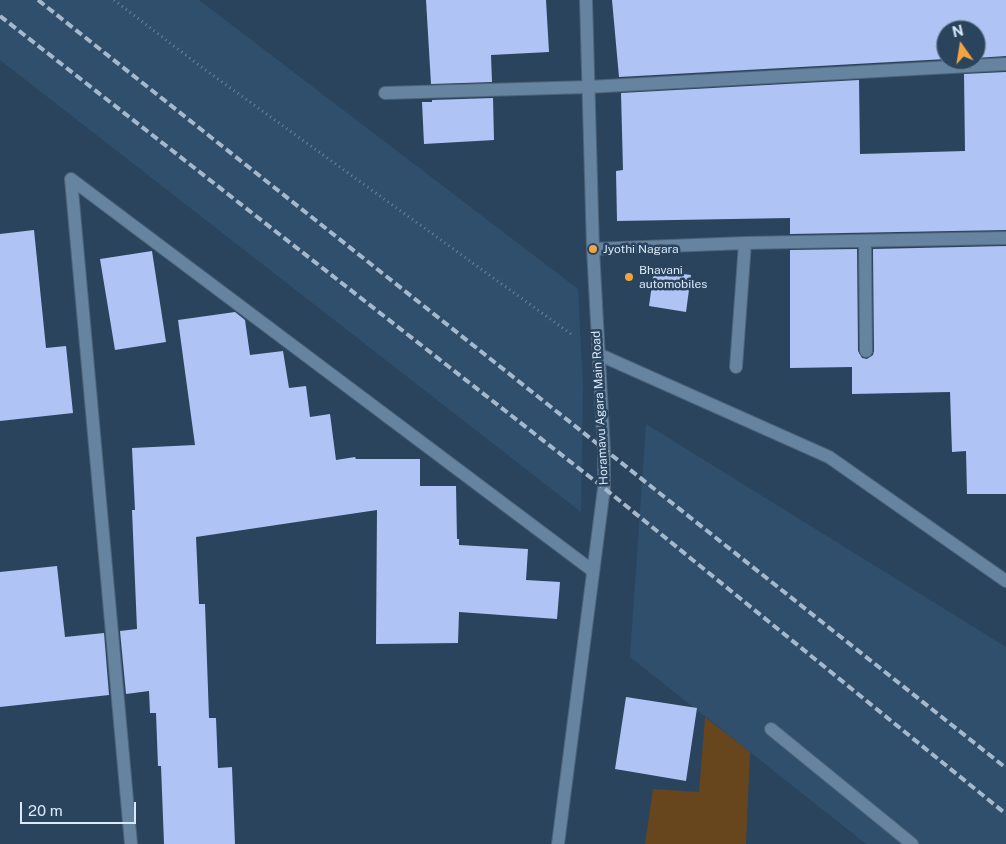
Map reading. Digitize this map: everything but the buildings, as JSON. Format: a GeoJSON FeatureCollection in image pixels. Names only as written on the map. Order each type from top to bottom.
{"type":"FeatureCollection","features":[{"type":"Feature","properties":{"kind":"street","name":"Horamavu Agara Main Road"},"geometry":{"type":"LineString","coordinates":[[558,844],[604,488],[604,451],[593,249],[586,0]]}},
{"type":"Feature","properties":{"kind":"street"},"geometry":{"type":"LineString","coordinates":[[385,93],[588,87],[1006,64]]}},
{"type":"Feature","properties":{"kind":"street"},"geometry":{"type":"LineString","coordinates":[[131,844],[71,179],[593,571]]}},
{"type":"Feature","properties":{"kind":"street"},"geometry":{"type":"LineString","coordinates":[[593,249],[746,243],[1006,238]]}},
{"type":"Feature","properties":{"kind":"street"},"geometry":{"type":"LineString","coordinates":[[865,241],[866,351]]}},
{"type":"Feature","properties":{"kind":"street"},"geometry":{"type":"LineString","coordinates":[[736,367],[746,243]]}},
{"type":"Feature","properties":{"kind":"street"},"geometry":{"type":"LineString","coordinates":[[598,354],[828,457],[1006,582]]}},
{"type":"Feature","properties":{"kind":"street"},"geometry":{"type":"LineString","coordinates":[[771,729],[912,844]]}},
{"type":"Feature","properties":{"kind":"path"},"geometry":{"type":"LineString","coordinates":[[114,0],[200,66],[598,354]]}},
{"type":"Feature","properties":{"kind":"shaded area"},"geometry":{"type":"Polygon","coordinates":[[[0,0],[199,0],[578,289],[583,388],[581,512],[0,60],[0,0]]]}},
{"type":"Feature","properties":{"kind":"shaded area"},"geometry":{"type":"Polygon","coordinates":[[[646,424],[1006,647],[1006,844],[866,844],[630,657],[646,424]]]}},
{"type":"Feature","properties":{"kind":"shaded area"},"geometry":{"type":"Polygon","coordinates":[[[705,717],[750,752],[746,844],[645,844],[653,789],[699,792],[705,717]]]}},
{"type":"Feature","properties":{"kind":"railway"},"geometry":{"type":"LineString","coordinates":[[38,0],[1006,768]]}},
{"type":"Feature","properties":{"kind":"railway"},"geometry":{"type":"LineString","coordinates":[[0,16],[604,488],[1006,814]]}},
{"type":"Feature","properties":{"kind":"place","name":"Jyothi Nagara"},"geometry":{"type":"Point","coordinates":[593,249]}},
{"type":"Feature","properties":{"kind":"place","name":"Bhavani automobiles"},"geometry":{"type":"Point","coordinates":[629,277]}}]}
